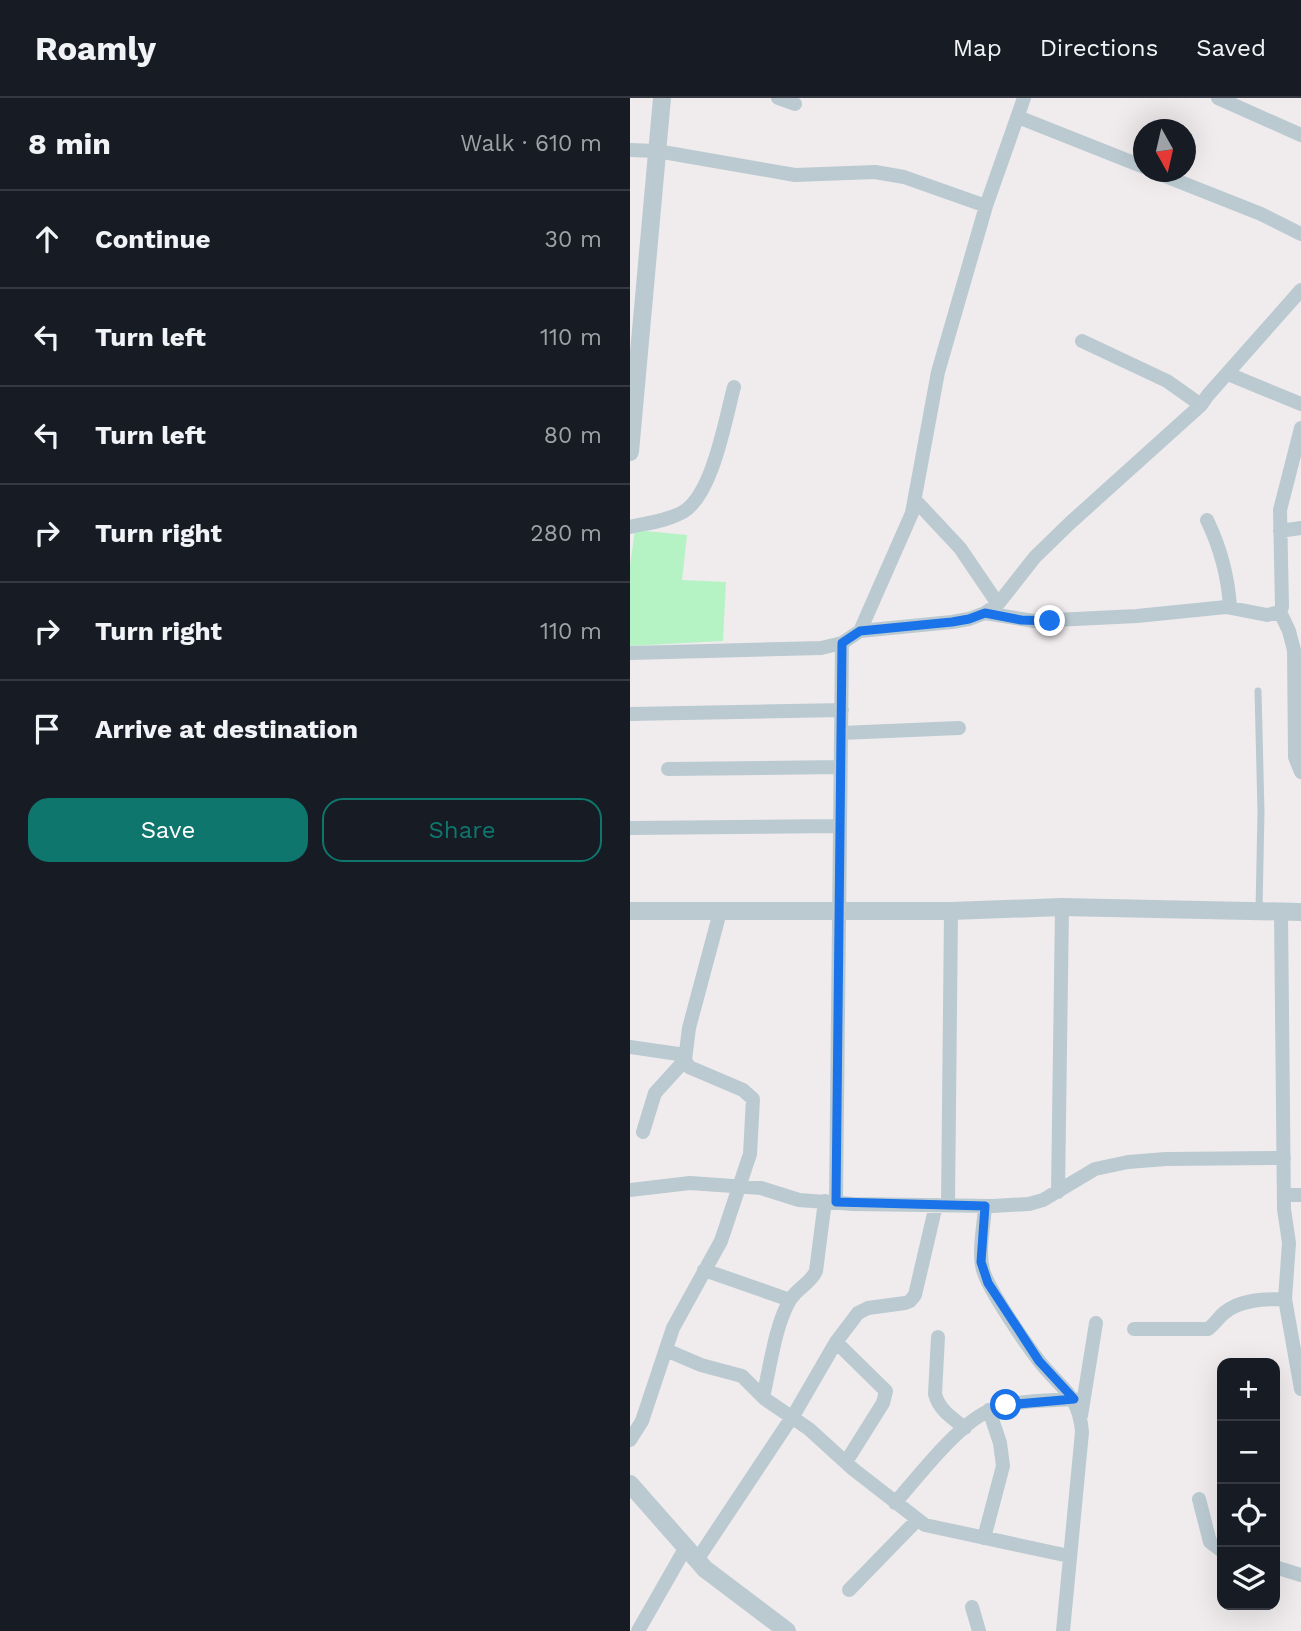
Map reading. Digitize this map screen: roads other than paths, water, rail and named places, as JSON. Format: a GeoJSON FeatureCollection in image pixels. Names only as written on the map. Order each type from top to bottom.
{"type":"FeatureCollection","features":[{"type":"Feature","properties":{"kind":"street"},"geometry":{"type":"LineString","coordinates":[[630,452],[637,298],[662,98]]}},
{"type":"Feature","properties":{"kind":"street"},"geometry":{"type":"LineString","coordinates":[[778,98],[795,104]]}},
{"type":"Feature","properties":{"kind":"street"},"geometry":{"type":"LineString","coordinates":[[860,631],[912,513],[938,372],[986,206],[1024,98]]}},
{"type":"Feature","properties":{"kind":"street"},"geometry":{"type":"LineString","coordinates":[[1218,98],[1301,135]]}},
{"type":"Feature","properties":{"kind":"street"},"geometry":{"type":"LineString","coordinates":[[1018,117],[1133,163]]}},
{"type":"Feature","properties":{"kind":"street"},"geometry":{"type":"LineString","coordinates":[[630,150],[657,151],[795,175],[875,172],[904,177],[986,206]]}},
{"type":"Feature","properties":{"kind":"street"},"geometry":{"type":"LineString","coordinates":[[1180,182],[1261,214],[1301,234]]}},
{"type":"Feature","properties":{"kind":"street"},"geometry":{"type":"LineString","coordinates":[[630,653],[821,648],[842,643],[860,631],[952,622],[985,613],[998,604],[1035,557],[1070,523],[1201,405],[1301,290]]}},
{"type":"Feature","properties":{"kind":"street"},"geometry":{"type":"LineString","coordinates":[[1082,341],[1167,381],[1201,405]]}},
{"type":"Feature","properties":{"kind":"street"},"geometry":{"type":"LineString","coordinates":[[1228,374],[1301,404]]}},
{"type":"Feature","properties":{"kind":"street"},"geometry":{"type":"LineString","coordinates":[[630,527],[671,518],[685,511],[696,500],[704,487],[717,449],[734,387]]}},
{"type":"Feature","properties":{"kind":"street"},"geometry":{"type":"LineString","coordinates":[[1301,428],[1280,510],[1280,612],[1294,650],[1295,757],[1301,772]]}},
{"type":"Feature","properties":{"kind":"street"},"geometry":{"type":"LineString","coordinates":[[915,500],[960,548],[998,604]]}},
{"type":"Feature","properties":{"kind":"street"},"geometry":{"type":"LineString","coordinates":[[1207,520],[1225,564],[1230,607]]}},
{"type":"Feature","properties":{"kind":"street"},"geometry":{"type":"LineString","coordinates":[[1280,531],[1301,528]]}},
{"type":"Feature","properties":{"kind":"street"},"geometry":{"type":"LineString","coordinates":[[985,613],[1021,620],[1050,621],[1230,607],[1267,615],[1280,612]]}},
{"type":"Feature","properties":{"kind":"street"},"geometry":{"type":"LineString","coordinates":[[763,1397],[790,1300],[816,1271],[830,1202],[842,643]]}},
{"type":"Feature","properties":{"kind":"street"},"geometry":{"type":"LineString","coordinates":[[630,714],[842,710]]}},
{"type":"Feature","properties":{"kind":"street"},"geometry":{"type":"LineString","coordinates":[[841,733],[960,728]]}},
{"type":"Feature","properties":{"kind":"street"},"geometry":{"type":"LineString","coordinates":[[668,769],[840,767]]}},
{"type":"Feature","properties":{"kind":"street"},"geometry":{"type":"LineString","coordinates":[[630,828],[839,826]]}},
{"type":"Feature","properties":{"kind":"street"},"geometry":{"type":"LineString","coordinates":[[1058,1192],[1062,907]]}},
{"type":"Feature","properties":{"kind":"street"},"geometry":{"type":"LineString","coordinates":[[630,911],[951,911],[1062,907],[1301,912]]}},
{"type":"Feature","properties":{"kind":"street"},"geometry":{"type":"LineString","coordinates":[[637,1625],[792,1418],[836,1342],[858,1313],[868,1308],[910,1301],[915,1295],[942,1205],[951,911]]}},
{"type":"Feature","properties":{"kind":"street"},"geometry":{"type":"LineString","coordinates":[[643,1132],[655,1093],[685,1057],[689,1028],[720,912]]}},
{"type":"Feature","properties":{"kind":"street"},"geometry":{"type":"LineString","coordinates":[[1281,912],[1284,1195],[1295,1243],[1285,1299],[1301,1389]]}},
{"type":"Feature","properties":{"kind":"street"},"geometry":{"type":"LineString","coordinates":[[630,1046],[685,1057]]}},
{"type":"Feature","properties":{"kind":"street"},"geometry":{"type":"LineString","coordinates":[[630,1440],[642,1421],[673,1328],[721,1241],[750,1154],[753,1099],[743,1090],[690,1067],[685,1057]]}},
{"type":"Feature","properties":{"kind":"street"},"geometry":{"type":"LineString","coordinates":[[630,1190],[690,1183],[761,1188],[799,1200],[830,1202],[985,1206],[1029,1204],[1058,1192],[1095,1169],[1128,1162],[1284,1157]]}},
{"type":"Feature","properties":{"kind":"street"},"geometry":{"type":"LineString","coordinates":[[1284,1195],[1301,1195]]}},
{"type":"Feature","properties":{"kind":"street"},"geometry":{"type":"LineString","coordinates":[[985,1206],[981,1262],[988,1283],[1039,1361],[1074,1399],[1081,1417]]}},
{"type":"Feature","properties":{"kind":"street"},"geometry":{"type":"LineString","coordinates":[[704,1270],[790,1300]]}},
{"type":"Feature","properties":{"kind":"street"},"geometry":{"type":"LineString","coordinates":[[1134,1329],[1208,1329],[1222,1314],[1245,1303],[1258,1299],[1285,1299]]}},
{"type":"Feature","properties":{"kind":"street"},"geometry":{"type":"LineString","coordinates":[[1063,1631],[1082,1432],[1081,1417],[1096,1323]]}},
{"type":"Feature","properties":{"kind":"street"},"geometry":{"type":"LineString","coordinates":[[938,1337],[935,1394],[937,1402],[965,1428]]}},
{"type":"Feature","properties":{"kind":"street"},"geometry":{"type":"LineString","coordinates":[[836,1342],[886,1391],[883,1403],[846,1462]]}},
{"type":"Feature","properties":{"kind":"street"},"geometry":{"type":"LineString","coordinates":[[666,1350],[701,1365],[742,1376],[763,1397],[809,1429],[917,1520],[935,1528],[1069,1556]]}},
{"type":"Feature","properties":{"kind":"street"},"geometry":{"type":"LineString","coordinates":[[895,1503],[965,1428],[989,1410],[1006,1405],[1074,1399]]}},
{"type":"Feature","properties":{"kind":"street"},"geometry":{"type":"LineString","coordinates":[[984,1538],[1003,1466],[1000,1443],[989,1410]]}},
{"type":"Feature","properties":{"kind":"street"},"geometry":{"type":"LineString","coordinates":[[630,1483],[705,1569],[780,1629]]}},
{"type":"Feature","properties":{"kind":"street"},"geometry":{"type":"LineString","coordinates":[[1199,1499],[1210,1542],[1217,1547]]}},
{"type":"Feature","properties":{"kind":"street"},"geometry":{"type":"LineString","coordinates":[[849,1590],[917,1520]]}},
{"type":"Feature","properties":{"kind":"street"},"geometry":{"type":"LineString","coordinates":[[1280,1569],[1301,1576]]}},
{"type":"Feature","properties":{"kind":"street"},"geometry":{"type":"LineString","coordinates":[[972,1607],[979,1631]]}},
{"type":"Feature","properties":{"kind":"lane"},"geometry":{"type":"LineString","coordinates":[[1258,691],[1261,812],[1259,911]]}}]}
